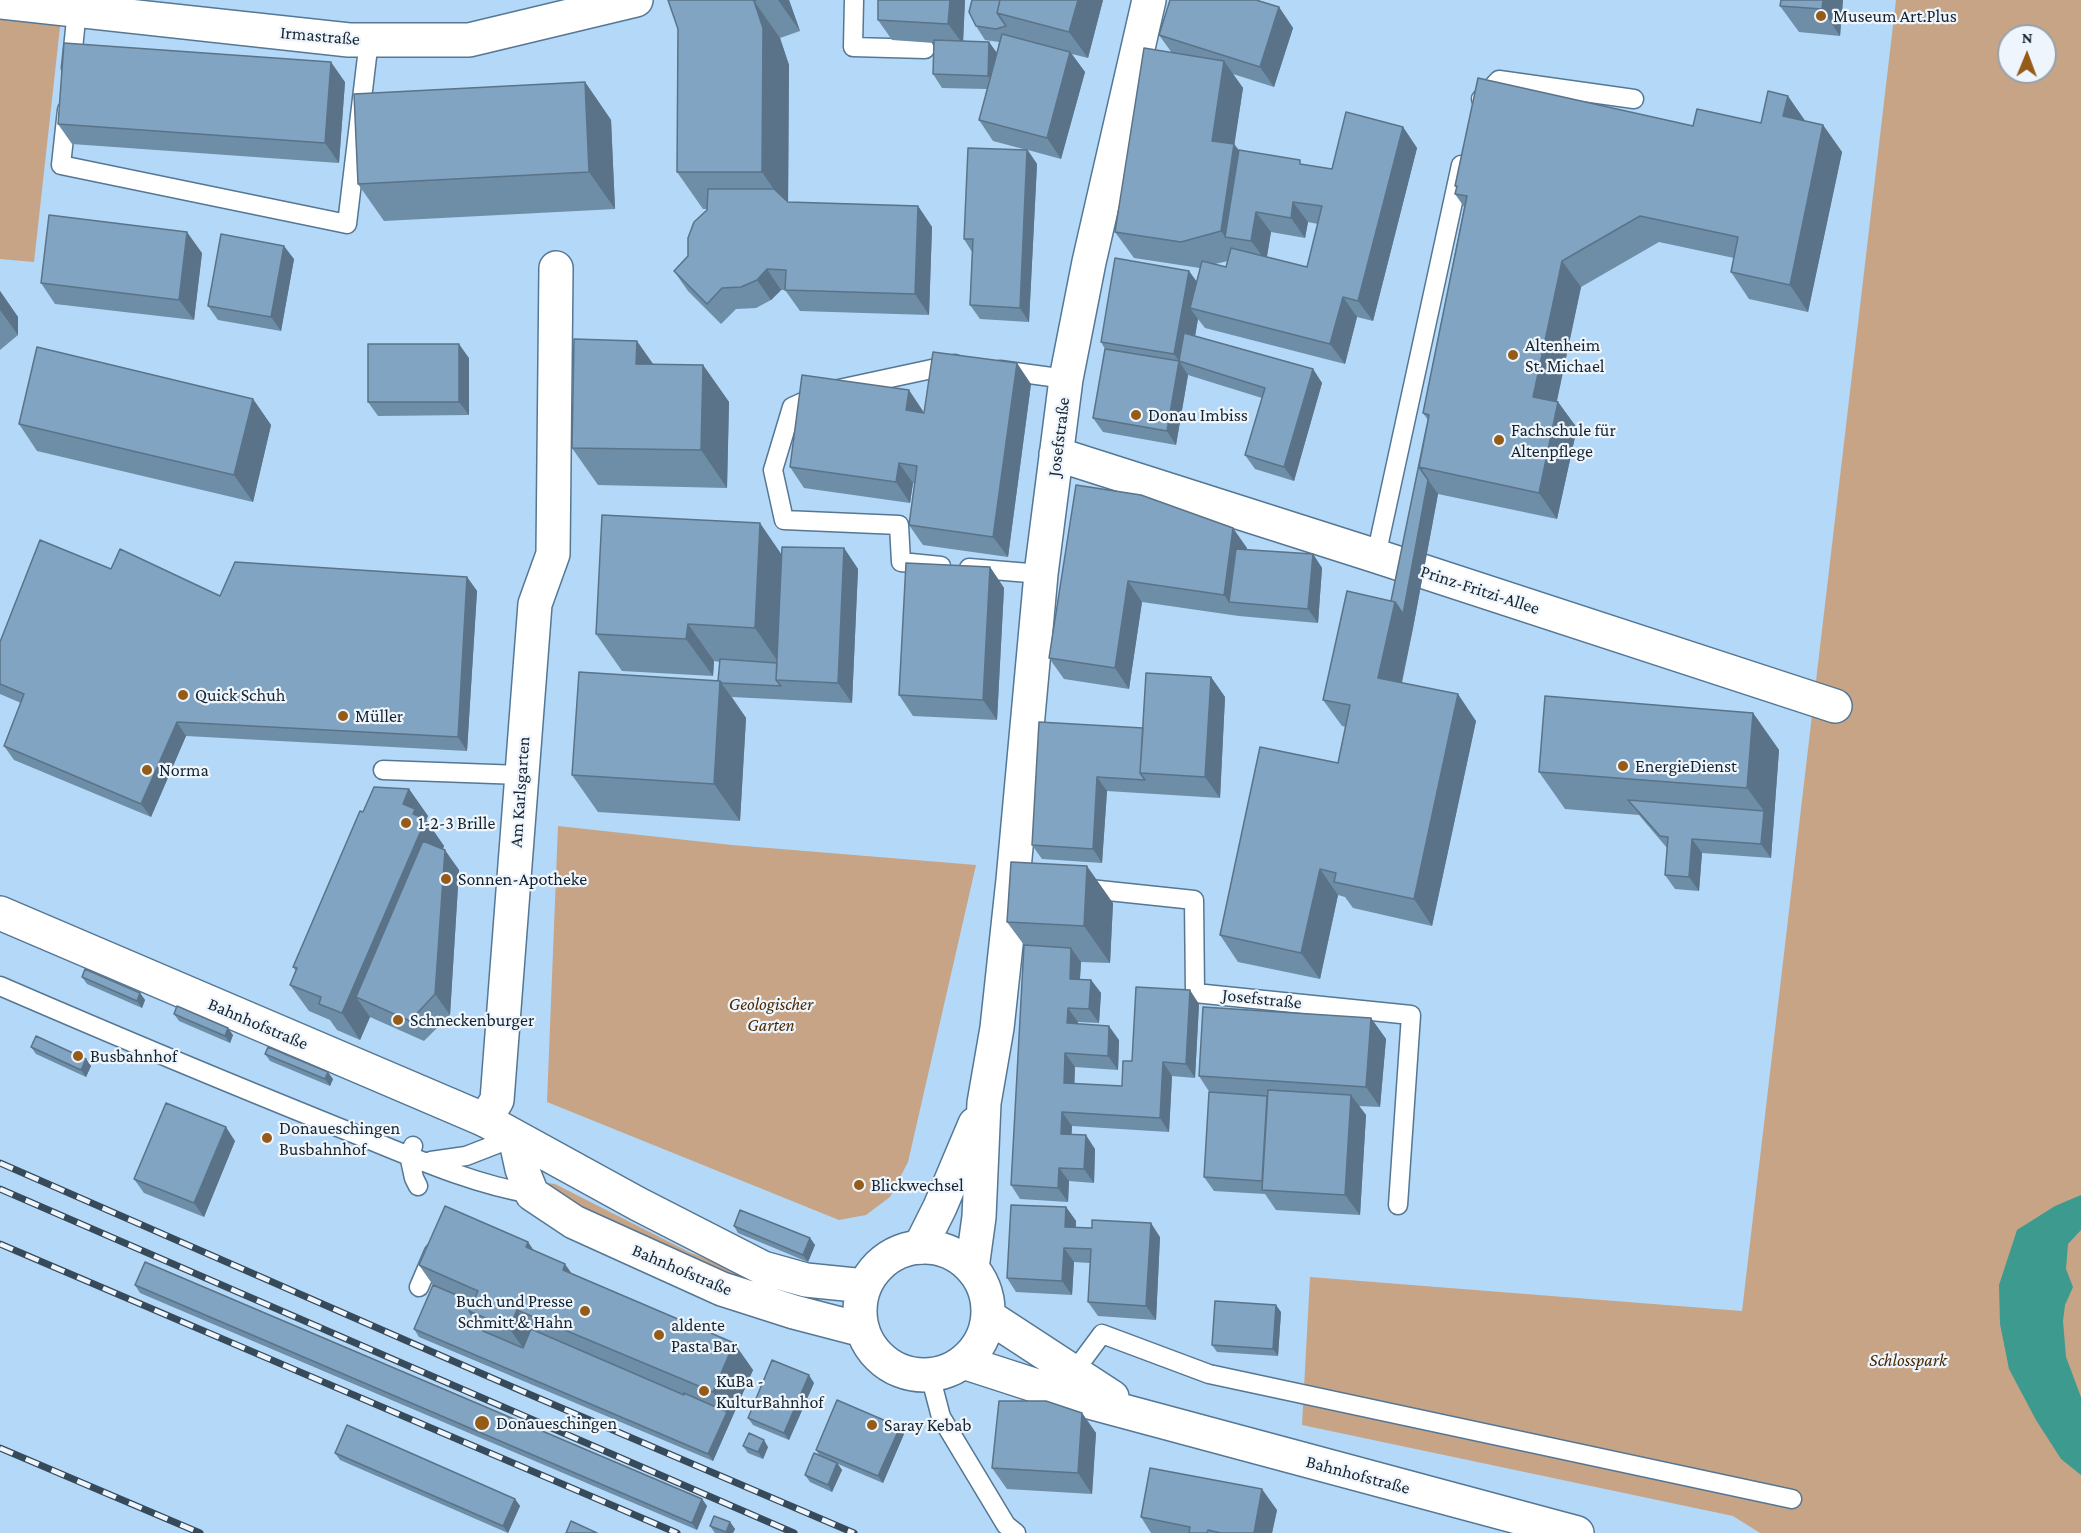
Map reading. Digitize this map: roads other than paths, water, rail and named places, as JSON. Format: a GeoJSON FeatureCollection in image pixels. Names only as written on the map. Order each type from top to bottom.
{"type":"FeatureCollection","features":[{"type":"Feature","properties":{"kind":"street","name":"Irmastraße"},"geometry":{"type":"LineString","coordinates":[[0,2],[349,40],[469,40],[636,0]]}},
{"type":"Feature","properties":{"kind":"street","name":"Josefstraße"},"geometry":{"type":"LineString","coordinates":[[972,1268],[979,1217],[984,1103],[1024,882],[1041,574],[1066,379],[1089,262],[1149,0]]}},
{"type":"Feature","properties":{"kind":"street","name":"Am Karlsgarten"},"geometry":{"type":"LineString","coordinates":[[485,1120],[497,1100],[535,604],[553,554],[556,267]]}},
{"type":"Feature","properties":{"kind":"street","name":"Prinz-Fritzi-Allee"},"geometry":{"type":"LineString","coordinates":[[1056,454],[1835,706]]}},
{"type":"Feature","properties":{"kind":"street","name":"Bahnhofstraße"},"geometry":{"type":"LineString","coordinates":[[0,913],[485,1120],[638,1204],[763,1268],[806,1280],[865,1286]]}},
{"type":"Feature","properties":{"kind":"street","name":"Josefstraße"},"geometry":{"type":"LineString","coordinates":[[920,1247],[940,1207],[984,1103]]}},
{"type":"Feature","properties":{"kind":"street"},"geometry":{"type":"LineString","coordinates":[[515,1137],[522,1169],[532,1194]]}},
{"type":"Feature","properties":{"kind":"street","name":"Bahnhofstraße"},"geometry":{"type":"LineString","coordinates":[[532,1194],[574,1222],[722,1289],[794,1312],[863,1330]]}},
{"type":"Feature","properties":{"kind":"street"},"geometry":{"type":"LineString","coordinates":[[920,1247],[948,1251],[972,1268],[982,1282],[988,1299],[988,1316],[985,1334],[976,1349],[963,1362],[948,1371],[930,1375],[909,1373],[889,1365],[873,1350],[863,1330],[860,1316],[861,1300],[865,1286],[874,1271],[887,1258],[903,1250],[920,1247]]}},
{"type":"Feature","properties":{"kind":"street","name":"Bahnhofstraße"},"geometry":{"type":"LineString","coordinates":[[988,1316],[1139,1414]]}},
{"type":"Feature","properties":{"kind":"street","name":"Bahnhofstraße"},"geometry":{"type":"LineString","coordinates":[[963,1362],[1071,1397],[1577,1533]]}},
{"type":"Feature","properties":{"kind":"lane"},"geometry":{"type":"LineString","coordinates":[[854,0],[853,47],[926,49]]}},
{"type":"Feature","properties":{"kind":"lane"},"geometry":{"type":"LineString","coordinates":[[62,9],[69,88],[61,165],[347,224],[369,40]]}},
{"type":"Feature","properties":{"kind":"lane"},"geometry":{"type":"LineString","coordinates":[[1472,117],[1474,106],[1499,80],[1634,99]]}},
{"type":"Feature","properties":{"kind":"lane"},"geometry":{"type":"LineString","coordinates":[[1376,556],[1464,151]]}},
{"type":"Feature","properties":{"kind":"lane"},"geometry":{"type":"LineString","coordinates":[[1041,574],[901,562],[899,525],[783,520],[773,470],[792,407],[825,392],[951,364],[1066,379]]}},
{"type":"Feature","properties":{"kind":"lane"},"geometry":{"type":"LineString","coordinates":[[383,770],[521,775]]}},
{"type":"Feature","properties":{"kind":"lane","name":"Josefstraße"},"geometry":{"type":"LineString","coordinates":[[1058,885],[1194,900],[1195,993],[1412,1015],[1398,1205]]}},
{"type":"Feature","properties":{"kind":"lane"},"geometry":{"type":"LineString","coordinates":[[0,986],[261,1096],[412,1150],[426,1161],[507,1190],[532,1194]]}},
{"type":"Feature","properties":{"kind":"lane"},"geometry":{"type":"LineString","coordinates":[[426,1161],[466,1156],[515,1137]]}},
{"type":"Feature","properties":{"kind":"lane"},"geometry":{"type":"LineString","coordinates":[[412,1150],[414,1178],[418,1186]]}},
{"type":"Feature","properties":{"kind":"lane"},"geometry":{"type":"LineString","coordinates":[[419,1287],[440,1237]]}},
{"type":"Feature","properties":{"kind":"lane"},"geometry":{"type":"LineString","coordinates":[[1073,1373],[1102,1334],[1209,1374],[1792,1499]]}},
{"type":"Feature","properties":{"kind":"lane"},"geometry":{"type":"LineString","coordinates":[[930,1375],[941,1418],[1006,1525],[1016,1533]]}},
{"type":"Feature","properties":{"kind":"railway"},"geometry":{"type":"LineString","coordinates":[[0,1163],[517,1389],[854,1533]]}},
{"type":"Feature","properties":{"kind":"railway"},"geometry":{"type":"LineString","coordinates":[[0,1189],[794,1533]]}},
{"type":"Feature","properties":{"kind":"railway"},"geometry":{"type":"LineString","coordinates":[[0,1244],[677,1533]]}},
{"type":"Feature","properties":{"kind":"railway"},"geometry":{"type":"LineString","coordinates":[[0,1448],[200,1533]]}},
{"type":"Feature","properties":{"kind":"place","name":"Museum Art.Plus"},"geometry":{"type":"Point","coordinates":[1821,16]}},
{"type":"Feature","properties":{"kind":"place","name":"Altenheim St. Michael"},"geometry":{"type":"Point","coordinates":[1513,355]}},
{"type":"Feature","properties":{"kind":"place","name":"Donau Imbiss"},"geometry":{"type":"Point","coordinates":[1136,415]}},
{"type":"Feature","properties":{"kind":"place","name":"Fachschule für Altenpflege"},"geometry":{"type":"Point","coordinates":[1499,440]}},
{"type":"Feature","properties":{"kind":"place","name":"Quick Schuh"},"geometry":{"type":"Point","coordinates":[183,695]}},
{"type":"Feature","properties":{"kind":"place","name":"Müller"},"geometry":{"type":"Point","coordinates":[343,716]}},
{"type":"Feature","properties":{"kind":"place","name":"EnergieDienst"},"geometry":{"type":"Point","coordinates":[1623,766]}},
{"type":"Feature","properties":{"kind":"place","name":"Norma"},"geometry":{"type":"Point","coordinates":[147,770]}},
{"type":"Feature","properties":{"kind":"place","name":"1-2-3 Brille"},"geometry":{"type":"Point","coordinates":[406,823]}},
{"type":"Feature","properties":{"kind":"place","name":"Sonnen-Apotheke"},"geometry":{"type":"Point","coordinates":[446,879]}},
{"type":"Feature","properties":{"kind":"place","name":"Schneckenburger"},"geometry":{"type":"Point","coordinates":[398,1020]}},
{"type":"Feature","properties":{"kind":"place","name":"Busbahnhof"},"geometry":{"type":"Point","coordinates":[78,1056]}},
{"type":"Feature","properties":{"kind":"place","name":"Donaueschingen Busbahnhof"},"geometry":{"type":"Point","coordinates":[267,1138]}},
{"type":"Feature","properties":{"kind":"place","name":"Blickwechsel"},"geometry":{"type":"Point","coordinates":[859,1185]}},
{"type":"Feature","properties":{"kind":"place","name":"Buch und Presse Schmitt & Hahn"},"geometry":{"type":"Point","coordinates":[585,1311]}},
{"type":"Feature","properties":{"kind":"place","name":"aldente Pasta Bar"},"geometry":{"type":"Point","coordinates":[659,1335]}},
{"type":"Feature","properties":{"kind":"place","name":"KuBa - KulturBahnhof"},"geometry":{"type":"Point","coordinates":[704,1391]}},
{"type":"Feature","properties":{"kind":"place","name":"Donaueschingen"},"geometry":{"type":"Point","coordinates":[482,1423]}},
{"type":"Feature","properties":{"kind":"place","name":"Saray Kebab"},"geometry":{"type":"Point","coordinates":[872,1425]}},
{"type":"Feature","properties":{"kind":"park label","name":"Geologischer Garten"},"geometry":{"type":"Point","coordinates":[771,1014]}},
{"type":"Feature","properties":{"kind":"park label","name":"Schlosspark"},"geometry":{"type":"Point","coordinates":[1908,1360]}}]}
